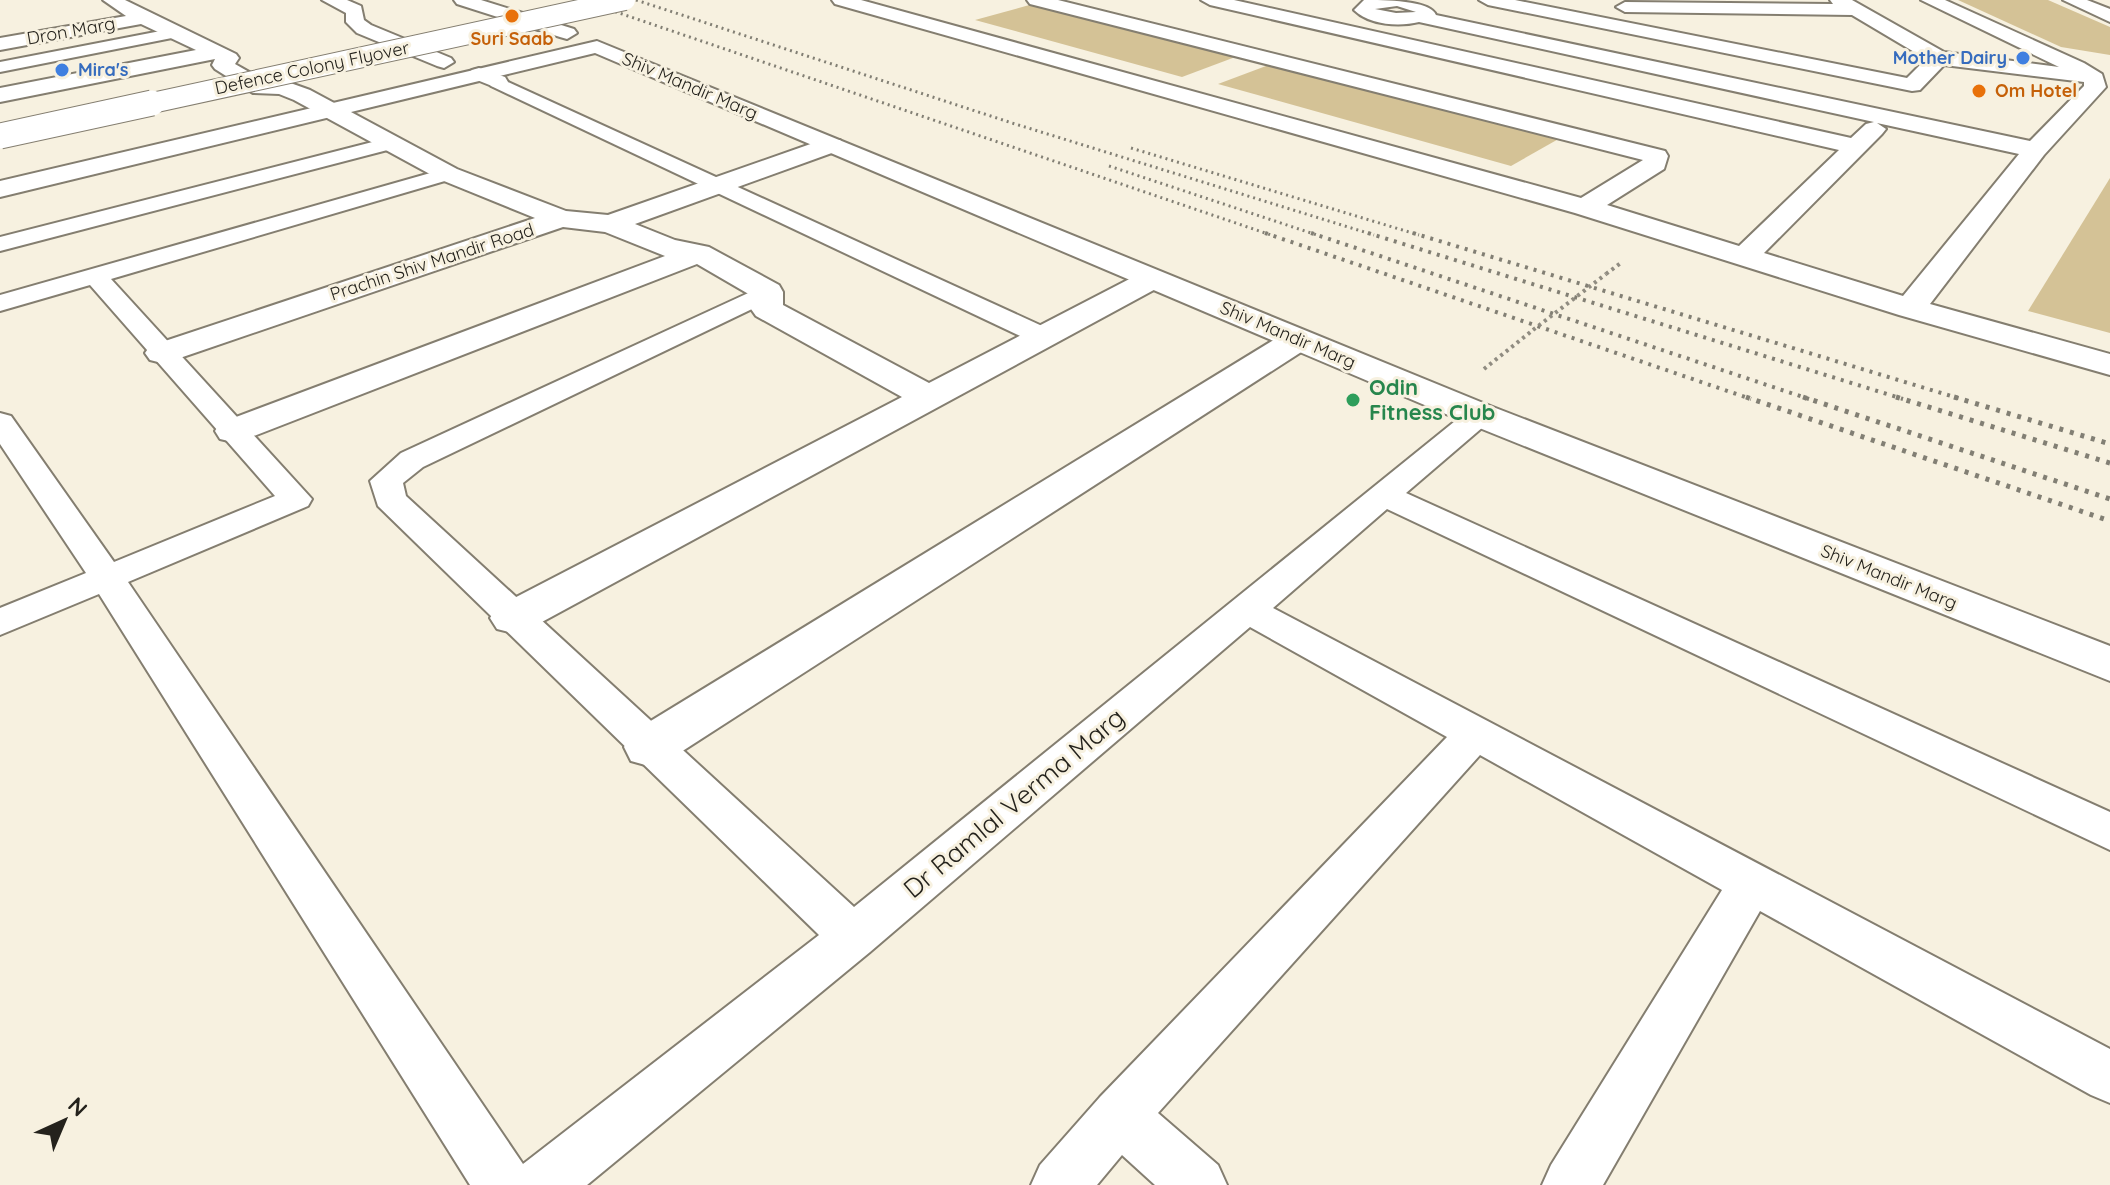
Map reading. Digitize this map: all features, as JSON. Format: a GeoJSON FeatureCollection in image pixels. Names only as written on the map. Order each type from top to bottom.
{"type":"FeatureCollection","features":[{"type":"Feature","properties":{"kind":"street"},"geometry":{"type":"LineString","coordinates":[[112,0],[223,55]]}},
{"type":"Feature","properties":{"kind":"street"},"geometry":{"type":"LineString","coordinates":[[331,0],[355,10],[355,22],[364,29],[450,71],[488,78],[598,48]]}},
{"type":"Feature","properties":{"kind":"street","name":"Shiv Mandir Marg"},"geometry":{"type":"LineString","coordinates":[[463,0],[569,34],[1480,415],[2110,664]]}},
{"type":"Feature","properties":{"kind":"street","name":"Defence Colony Flyover"},"geometry":{"type":"LineString","coordinates":[[0,117],[561,0]]}},
{"type":"Feature","properties":{"kind":"street","name":"Defence Colony Flyover"},"geometry":{"type":"LineString","coordinates":[[0,136],[625,0]]}},
{"type":"Feature","properties":{"kind":"street"},"geometry":{"type":"LineString","coordinates":[[841,0],[1585,207],[1910,308],[2110,365]]}},
{"type":"Feature","properties":{"kind":"street"},"geometry":{"type":"LineString","coordinates":[[1036,0],[1656,156],[1655,164],[1585,207]]}},
{"type":"Feature","properties":{"kind":"street"},"geometry":{"type":"LineString","coordinates":[[1210,0],[1857,147]]}},
{"type":"Feature","properties":{"kind":"street"},"geometry":{"type":"LineString","coordinates":[[1488,0],[1912,85]]}},
{"type":"Feature","properties":{"kind":"street"},"geometry":{"type":"LineString","coordinates":[[1930,0],[2099,79]]}},
{"type":"Feature","properties":{"kind":"street"},"geometry":{"type":"LineString","coordinates":[[2072,0],[2110,16]]}},
{"type":"Feature","properties":{"kind":"street"},"geometry":{"type":"LineString","coordinates":[[1239,68],[1344,30],[1366,7],[1386,1],[2035,150]]}},
{"type":"Feature","properties":{"kind":"street"},"geometry":{"type":"LineString","coordinates":[[1518,6],[1848,5],[1939,58],[2099,79]]}},
{"type":"Feature","properties":{"kind":"street","name":"Dron Marg"},"geometry":{"type":"LineString","coordinates":[[1,43],[143,18]]}},
{"type":"Feature","properties":{"kind":"street"},"geometry":{"type":"LineString","coordinates":[[414,68],[414,74],[422,80],[569,34]]}},
{"type":"Feature","properties":{"kind":"street"},"geometry":{"type":"LineString","coordinates":[[0,95],[223,55]]}},
{"type":"Feature","properties":{"kind":"street","name":"Prachin Shiv Mandir Road"},"geometry":{"type":"LineString","coordinates":[[223,55],[222,65],[261,88],[332,99],[392,143],[448,174],[561,219]]}},
{"type":"Feature","properties":{"kind":"street"},"geometry":{"type":"LineString","coordinates":[[1745,256],[1857,147],[1939,58]]}},
{"type":"Feature","properties":{"kind":"street"},"geometry":{"type":"LineString","coordinates":[[0,189],[332,99],[450,71]]}},
{"type":"Feature","properties":{"kind":"street"},"geometry":{"type":"LineString","coordinates":[[1167,93],[1209,78]]}},
{"type":"Feature","properties":{"kind":"street"},"geometry":{"type":"LineString","coordinates":[[1910,308],[2035,150],[2099,79]]}},
{"type":"Feature","properties":{"kind":"street"},"geometry":{"type":"LineString","coordinates":[[610,224],[831,145]]}},
{"type":"Feature","properties":{"kind":"street"},"geometry":{"type":"LineString","coordinates":[[561,219],[610,224],[668,248],[699,253],[768,292],[767,309],[930,398]]}},
{"type":"Feature","properties":{"kind":"street","name":"Prachin Shiv Mandir Road"},"geometry":{"type":"LineString","coordinates":[[162,353],[561,219]]}},
{"type":"Feature","properties":{"kind":"street"},"geometry":{"type":"LineString","coordinates":[[233,431],[699,253]]}},
{"type":"Feature","properties":{"kind":"street"},"geometry":{"type":"LineString","coordinates":[[513,618],[1152,279]]}},
{"type":"Feature","properties":{"kind":"street"},"geometry":{"type":"LineString","coordinates":[[649,747],[1297,340]]}},
{"type":"Feature","properties":{"kind":"lane"},"geometry":{"type":"LineString","coordinates":[[0,67],[176,33]]}},
{"type":"Feature","properties":{"kind":"lane"},"geometry":{"type":"LineString","coordinates":[[488,78],[1044,337]]}},
{"type":"Feature","properties":{"kind":"lane"},"geometry":{"type":"LineString","coordinates":[[0,244],[392,143]]}},
{"type":"Feature","properties":{"kind":"lane"},"geometry":{"type":"LineString","coordinates":[[0,303],[448,174]]}},
{"type":"Feature","properties":{"kind":"lane"},"geometry":{"type":"LineString","coordinates":[[0,622],[296,499],[95,276]]}},
{"type":"Feature","properties":{"kind":"lane"},"geometry":{"type":"LineString","coordinates":[[768,292],[412,460],[386,481],[390,499],[853,937]]}},
{"type":"Feature","properties":{"kind":"lane","name":"Dr Ramlal Verma Marg"},"geometry":{"type":"LineString","coordinates":[[542,1185],[853,937],[1381,494],[1480,415]]}},
{"type":"Feature","properties":{"kind":"lane"},"geometry":{"type":"LineString","coordinates":[[0,422],[107,578],[503,1185]]}},
{"type":"Feature","properties":{"kind":"lane"},"geometry":{"type":"LineString","coordinates":[[1381,494],[2110,832]]}},
{"type":"Feature","properties":{"kind":"lane"},"geometry":{"type":"LineString","coordinates":[[1246,609],[2110,1077]]}},
{"type":"Feature","properties":{"kind":"lane"},"geometry":{"type":"LineString","coordinates":[[1060,1185],[1119,1116],[1476,733]]}},
{"type":"Feature","properties":{"kind":"lane"},"geometry":{"type":"LineString","coordinates":[[1571,1185],[1752,883]]}},
{"type":"Feature","properties":{"kind":"lane"},"geometry":{"type":"LineString","coordinates":[[1119,1116],[1198,1185]]}},
{"type":"Feature","properties":{"kind":"path"},"geometry":{"type":"LineString","coordinates":[[1486,367],[1606,274]]}},
{"type":"Feature","properties":{"kind":"shaded area"},"geometry":{"type":"Polygon","coordinates":[[[1958,0],[2048,0],[2110,27],[2110,55],[2061,47],[1958,0]]]}},
{"type":"Feature","properties":{"kind":"shaded area"},"geometry":{"type":"Polygon","coordinates":[[[1033,4],[1238,56],[1182,77],[975,20],[1033,4]]]}},
{"type":"Feature","properties":{"kind":"shaded area"},"geometry":{"type":"Polygon","coordinates":[[[1274,63],[1562,137],[1511,166],[1218,84],[1274,63]]]}},
{"type":"Feature","properties":{"kind":"shaded area"},"geometry":{"type":"Polygon","coordinates":[[[2110,178],[2110,333],[2028,311],[2110,178]]]}},
{"type":"Feature","properties":{"kind":"railway"},"geometry":{"type":"LineString","coordinates":[[581,0],[1271,235]]}},
{"type":"Feature","properties":{"kind":"railway"},"geometry":{"type":"LineString","coordinates":[[636,0],[1012,123],[1374,235]]}},
{"type":"Feature","properties":{"kind":"railway"},"geometry":{"type":"LineString","coordinates":[[1131,148],[1419,235]]}},
{"type":"Feature","properties":{"kind":"railway"},"geometry":{"type":"LineString","coordinates":[[1109,166],[1317,235]]}},
{"type":"Feature","properties":{"kind":"railway"},"geometry":{"type":"LineString","coordinates":[[1265,233],[1751,399]]}},
{"type":"Feature","properties":{"kind":"railway"},"geometry":{"type":"LineString","coordinates":[[1311,233],[1317,235]]}},
{"type":"Feature","properties":{"kind":"railway"},"geometry":{"type":"LineString","coordinates":[[1368,233],[1903,399]]}},
{"type":"Feature","properties":{"kind":"railway"},"geometry":{"type":"LineString","coordinates":[[1413,233],[1961,399]]}},
{"type":"Feature","properties":{"kind":"railway"},"geometry":{"type":"LineString","coordinates":[[1317,235],[1803,397]]}},
{"type":"Feature","properties":{"kind":"railway"},"geometry":{"type":"LineString","coordinates":[[1746,397],[2110,521]]}},
{"type":"Feature","properties":{"kind":"railway"},"geometry":{"type":"LineString","coordinates":[[1803,397],[2110,499]]}},
{"type":"Feature","properties":{"kind":"railway"},"geometry":{"type":"LineString","coordinates":[[1803,397],[1809,399]]}},
{"type":"Feature","properties":{"kind":"railway"},"geometry":{"type":"LineString","coordinates":[[1896,397],[2110,463]]}},
{"type":"Feature","properties":{"kind":"railway"},"geometry":{"type":"LineString","coordinates":[[1954,397],[2110,444]]}},
{"type":"Feature","properties":{"kind":"place","name":"Suri Saab"},"geometry":{"type":"Point","coordinates":[512,16]}},
{"type":"Feature","properties":{"kind":"place","name":"Mother Dairy"},"geometry":{"type":"Point","coordinates":[2023,58]}},
{"type":"Feature","properties":{"kind":"place","name":"Mira's"},"geometry":{"type":"Point","coordinates":[62,70]}},
{"type":"Feature","properties":{"kind":"place","name":"Om Hotel"},"geometry":{"type":"Point","coordinates":[1979,91]}},
{"type":"Feature","properties":{"kind":"place","name":"Odin Fitness Club"},"geometry":{"type":"Point","coordinates":[1353,400]}}]}
